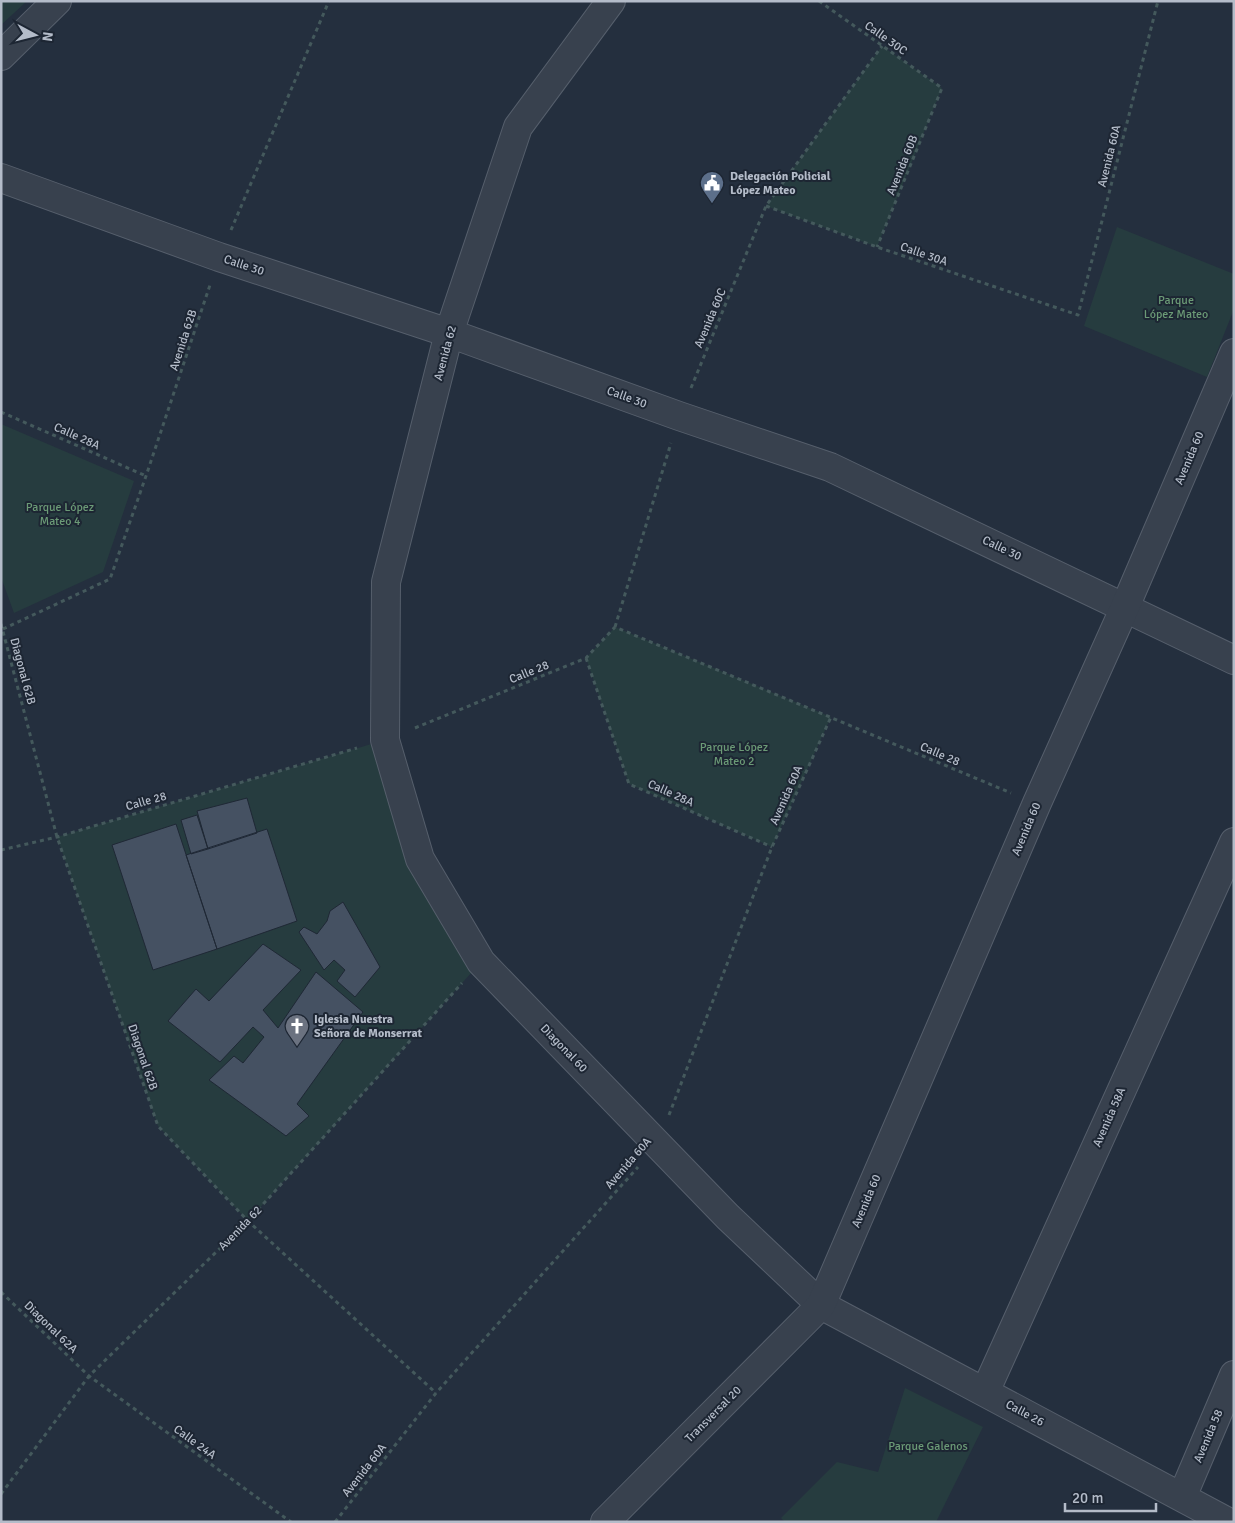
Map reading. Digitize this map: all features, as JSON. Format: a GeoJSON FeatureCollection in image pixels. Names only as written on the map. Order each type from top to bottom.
{"type":"FeatureCollection","features":[{"type":"Feature","properties":{"kind":"street"},"geometry":{"type":"LineString","coordinates":[[1,56],[57,1]]}},
{"type":"Feature","properties":{"kind":"street","name":"Avenida 62"},"geometry":{"type":"LineString","coordinates":[[385,740],[386,582],[449,333],[518,127],[611,1]]}},
{"type":"Feature","properties":{"kind":"street","name":"Calle 30"},"geometry":{"type":"LineString","coordinates":[[1,178],[219,257],[449,333],[679,416],[830,467],[1234,660]]}},
{"type":"Feature","properties":{"kind":"street","name":"Avenida 60"},"geometry":{"type":"LineString","coordinates":[[821,1306],[1234,353]]}},
{"type":"Feature","properties":{"kind":"street","name":"Diagonal 60"},"geometry":{"type":"LineString","coordinates":[[385,740],[420,860],[481,962],[728,1217],[821,1306]]}},
{"type":"Feature","properties":{"kind":"street","name":"Avenida 58A"},"geometry":{"type":"LineString","coordinates":[[985,1392],[1234,842]]}},
{"type":"Feature","properties":{"kind":"street","name":"Calle 26"},"geometry":{"type":"LineString","coordinates":[[821,1306],[1228,1522]]}},
{"type":"Feature","properties":{"kind":"street","name":"Transversal 20"},"geometry":{"type":"LineString","coordinates":[[605,1522],[821,1306]]}},
{"type":"Feature","properties":{"kind":"street","name":"Avenida 58"},"geometry":{"type":"LineString","coordinates":[[1182,1497],[1234,1375]]}},
{"type":"Feature","properties":{"kind":"path","name":"Avenida 62B"},"geometry":{"type":"LineString","coordinates":[[2,627],[110,579],[219,257],[329,1]]}},
{"type":"Feature","properties":{"kind":"path","name":"Calle 30C"},"geometry":{"type":"LineString","coordinates":[[819,1],[942,88]]}},
{"type":"Feature","properties":{"kind":"path","name":"Avenida 60A"},"geometry":{"type":"LineString","coordinates":[[1078,315],[1158,1]]}},
{"type":"Feature","properties":{"kind":"path","name":"Avenida 60C"},"geometry":{"type":"LineString","coordinates":[[614,627],[679,416],[766,206],[882,46]]}},
{"type":"Feature","properties":{"kind":"path","name":"Avenida 60B"},"geometry":{"type":"LineString","coordinates":[[877,247],[942,88]]}},
{"type":"Feature","properties":{"kind":"path","name":"Calle 30A"},"geometry":{"type":"LineString","coordinates":[[766,206],[877,247],[1078,315]]}},
{"type":"Feature","properties":{"kind":"path","name":"Calle 28A"},"geometry":{"type":"LineString","coordinates":[[1,412],[146,476]]}},
{"type":"Feature","properties":{"kind":"path","name":"Diagonal 62B"},"geometry":{"type":"LineString","coordinates":[[2,627],[57,837],[158,1126],[248,1221],[436,1394]]}},
{"type":"Feature","properties":{"kind":"path","name":"Calle 28"},"geometry":{"type":"LineString","coordinates":[[1,850],[57,837],[385,740],[586,658],[614,627],[1037,804]]}},
{"type":"Feature","properties":{"kind":"path","name":"Calle 28A"},"geometry":{"type":"LineString","coordinates":[[586,658],[629,784],[772,847]]}},
{"type":"Feature","properties":{"kind":"path","name":"Avenida 60A"},"geometry":{"type":"LineString","coordinates":[[335,1522],[436,1394],[658,1144],[772,847],[831,717]]}},
{"type":"Feature","properties":{"kind":"path","name":"Avenida 62"},"geometry":{"type":"LineString","coordinates":[[1,1494],[89,1376],[248,1221],[481,962]]}},
{"type":"Feature","properties":{"kind":"path","name":"Diagonal 62A"},"geometry":{"type":"LineString","coordinates":[[1,1292],[89,1376]]}},
{"type":"Feature","properties":{"kind":"path","name":"Calle 24A"},"geometry":{"type":"LineString","coordinates":[[89,1376],[291,1522]]}},
{"type":"Feature","properties":{"kind":"green space"},"geometry":{"type":"Polygon","coordinates":[[[1,1],[27,1],[1,25],[1,1]]]}},
{"type":"Feature","properties":{"kind":"green space"},"geometry":{"type":"Polygon","coordinates":[[[882,46],[942,88],[877,247],[766,206],[882,46]]]}},
{"type":"Feature","properties":{"kind":"green space","name":"Parque López Mateo"},"geometry":{"type":"Polygon","coordinates":[[[1117,227],[1234,274],[1234,309],[1207,377],[1084,326],[1117,227]]]}},
{"type":"Feature","properties":{"kind":"green space","name":"Parque López Mateo 4"},"geometry":{"type":"Polygon","coordinates":[[[1,424],[134,481],[103,572],[14,613],[1,577],[1,424]]]}},
{"type":"Feature","properties":{"kind":"green space","name":"Parque López Mateo 2"},"geometry":{"type":"Polygon","coordinates":[[[615,627],[831,717],[772,847],[629,784],[586,658],[615,627]]]}},
{"type":"Feature","properties":{"kind":"green space"},"geometry":{"type":"Polygon","coordinates":[[[385,740],[420,859],[481,962],[248,1221],[158,1126],[57,837],[385,740]]]}},
{"type":"Feature","properties":{"kind":"green space","name":"Parque Galenos"},"geometry":{"type":"Polygon","coordinates":[[[905,1388],[983,1427],[936,1522],[785,1522],[781,1518],[837,1462],[878,1472],[905,1388]]]}},
{"type":"Feature","properties":{"kind":"building"},"geometry":{"type":"Polygon","coordinates":[[[247,798],[257,833],[208,849],[197,811],[247,798]]]}},
{"type":"Feature","properties":{"kind":"building"},"geometry":{"type":"Polygon","coordinates":[[[197,815],[208,849],[191,854],[181,820],[197,815]]]}},
{"type":"Feature","properties":{"kind":"building"},"geometry":{"type":"Polygon","coordinates":[[[176,824],[217,949],[153,970],[112,845],[176,824]]]}},
{"type":"Feature","properties":{"kind":"building"},"geometry":{"type":"Polygon","coordinates":[[[267,829],[297,921],[217,949],[186,855],[267,829]]]}},
{"type":"Feature","properties":{"kind":"building"},"geometry":{"type":"Polygon","coordinates":[[[343,902],[380,967],[355,997],[337,981],[345,970],[334,960],[324,970],[299,932],[304,927],[317,934],[327,921],[330,911],[343,902]]]}},
{"type":"Feature","properties":{"kind":"building","name":"Iglesia Nuestra Señora de Monserrat"},"geometry":{"type":"Polygon","coordinates":[[[263,944],[301,970],[263,1010],[278,1028],[316,972],[363,1012],[297,1104],[309,1116],[286,1136],[209,1080],[234,1056],[243,1063],[264,1037],[253,1027],[220,1062],[168,1021],[196,989],[209,1001],[263,944]]]}},
{"type":"Feature","properties":{"kind":"place","name":"Delegación Policial López Mateo"},"geometry":{"type":"Point","coordinates":[712,204]}},
{"type":"Feature","properties":{"kind":"place","name":"Iglesia Nuestra Señora de Monserrat"},"geometry":{"type":"Point","coordinates":[297,1047]}}]}
